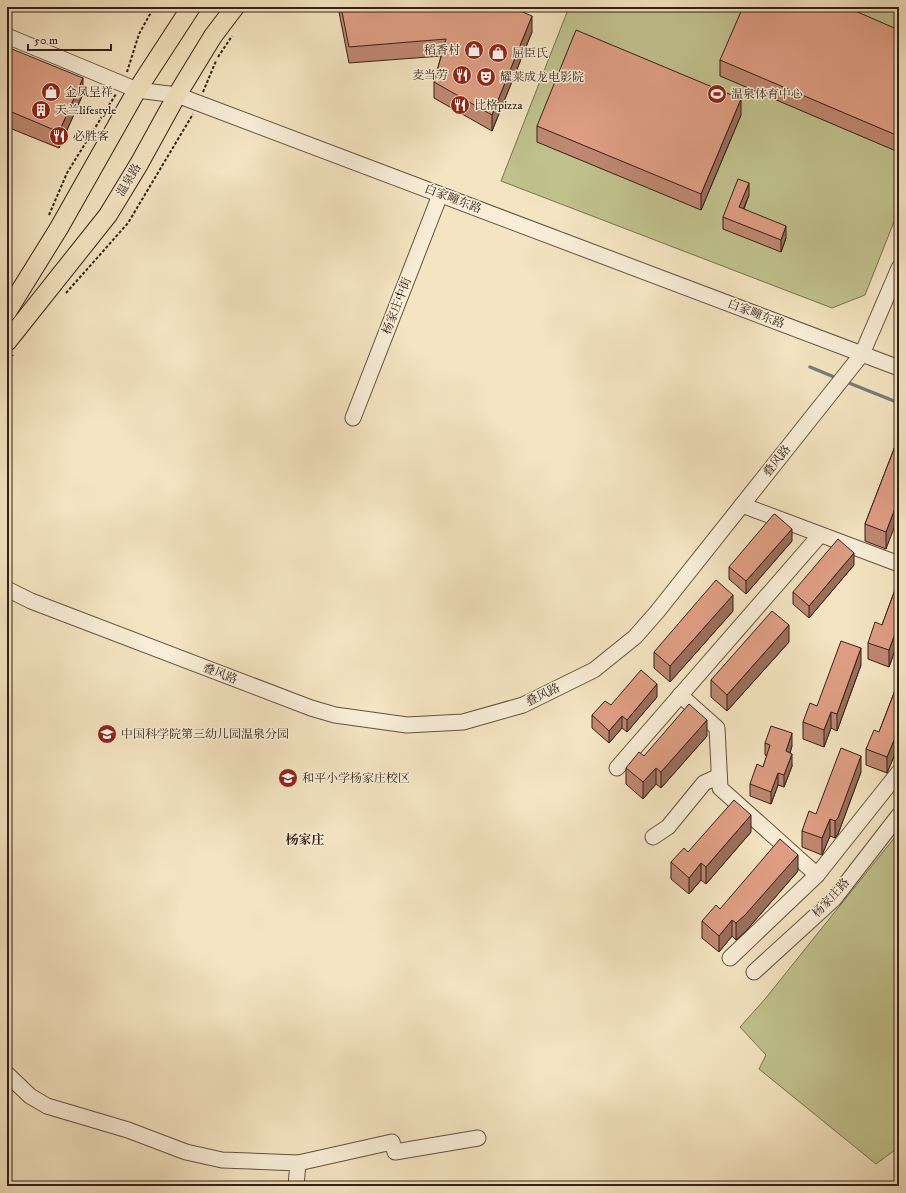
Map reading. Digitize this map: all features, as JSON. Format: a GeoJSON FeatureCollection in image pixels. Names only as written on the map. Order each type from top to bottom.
{"type":"FeatureCollection","features":[{"type":"Feature","properties":{"kind":"main road"},"geometry":{"type":"LineString","coordinates":[[7,312],[59,228],[129,87],[191,7]]}},
{"type":"Feature","properties":{"kind":"main road","name":"温泉路"},"geometry":{"type":"LineString","coordinates":[[7,342],[108,215],[213,36],[235,7]]}},
{"type":"Feature","properties":{"kind":"street","name":"白家疃东路"},"geometry":{"type":"LineString","coordinates":[[7,36],[129,87],[177,95],[899,368]]}},
{"type":"Feature","properties":{"kind":"street","name":"杨家庄中街"},"geometry":{"type":"LineString","coordinates":[[353,418],[440,194]]}},
{"type":"Feature","properties":{"kind":"street","name":"叠风路"},"geometry":{"type":"LineString","coordinates":[[7,588],[38,604],[287,700],[335,715],[407,725],[438,725],[463,722],[523,705],[594,670],[635,636],[657,612],[862,354],[899,268]]}},
{"type":"Feature","properties":{"kind":"street"},"geometry":{"type":"LineString","coordinates":[[742,505],[899,564]]}},
{"type":"Feature","properties":{"kind":"street"},"geometry":{"type":"LineString","coordinates":[[617,768],[820,535]]}},
{"type":"Feature","properties":{"kind":"street"},"geometry":{"type":"LineString","coordinates":[[680,695],[717,728],[720,788],[727,796],[817,875]]}},
{"type":"Feature","properties":{"kind":"street"},"geometry":{"type":"LineString","coordinates":[[730,958],[817,875],[899,772]]}},
{"type":"Feature","properties":{"kind":"street"},"geometry":{"type":"LineString","coordinates":[[653,837],[668,827],[704,783],[719,776]]}},
{"type":"Feature","properties":{"kind":"street","name":"杨家庄路"},"geometry":{"type":"LineString","coordinates":[[754,972],[834,899],[899,816]]}},
{"type":"Feature","properties":{"kind":"street"},"geometry":{"type":"LineString","coordinates":[[7,1074],[30,1096],[47,1106],[128,1130],[186,1152],[222,1160],[298,1163],[392,1142],[394,1152],[478,1138]]}},
{"type":"Feature","properties":{"kind":"street"},"geometry":{"type":"LineString","coordinates":[[296,1186],[298,1163]]}},
{"type":"Feature","properties":{"kind":"path"},"geometry":{"type":"LineString","coordinates":[[48,215],[67,173],[129,87],[140,34],[154,7]]}},
{"type":"Feature","properties":{"kind":"green space","name":"温泉体育中心"},"geometry":{"type":"Polygon","coordinates":[[[569,7],[899,7],[899,209],[865,295],[832,308],[501,181],[569,7]]]}},
{"type":"Feature","properties":{"kind":"green space"},"geometry":{"type":"Polygon","coordinates":[[[899,832],[899,1147],[876,1164],[759,1069],[766,1055],[740,1027],[765,999],[899,832]]]}},
{"type":"Feature","properties":{"kind":"building"},"geometry":{"type":"Polygon","coordinates":[[[341,7],[511,7],[532,16],[492,115],[434,82],[446,39],[349,47],[341,7]]]}},
{"type":"Feature","properties":{"kind":"building"},"geometry":{"type":"Polygon","coordinates":[[[743,7],[846,7],[899,30],[899,128],[896,135],[720,60],[743,7]]]}},
{"type":"Feature","properties":{"kind":"building"},"geometry":{"type":"Polygon","coordinates":[[[576,30],[741,99],[701,194],[537,126],[576,30]]]}},
{"type":"Feature","properties":{"kind":"building","name":"天兰lifestyle"},"geometry":{"type":"Polygon","coordinates":[[[7,47],[83,78],[59,132],[7,110],[7,47]]]}},
{"type":"Feature","properties":{"kind":"building"},"geometry":{"type":"Polygon","coordinates":[[[738,179],[749,183],[739,207],[786,226],[781,240],[723,217],[738,179]]]}},
{"type":"Feature","properties":{"kind":"building"},"geometry":{"type":"Polygon","coordinates":[[[899,436],[899,498],[886,532],[865,524],[899,436]]]}},
{"type":"Feature","properties":{"kind":"building"},"geometry":{"type":"Polygon","coordinates":[[[774,514],[792,529],[746,581],[729,567],[774,514]]]}},
{"type":"Feature","properties":{"kind":"building"},"geometry":{"type":"Polygon","coordinates":[[[838,539],[854,553],[809,606],[793,592],[838,539]]]}},
{"type":"Feature","properties":{"kind":"building"},"geometry":{"type":"Polygon","coordinates":[[[899,579],[899,632],[896,631],[889,650],[868,643],[875,622],[882,625],[899,579]]]}},
{"type":"Feature","properties":{"kind":"building"},"geometry":{"type":"Polygon","coordinates":[[[716,580],[733,595],[670,666],[654,652],[716,580]]]}},
{"type":"Feature","properties":{"kind":"building"},"geometry":{"type":"Polygon","coordinates":[[[772,611],[789,625],[727,695],[711,680],[772,611]]]}},
{"type":"Feature","properties":{"kind":"building"},"geometry":{"type":"Polygon","coordinates":[[[841,641],[861,648],[837,714],[831,712],[824,730],[803,722],[810,703],[817,706],[841,641]]]}},
{"type":"Feature","properties":{"kind":"building"},"geometry":{"type":"Polygon","coordinates":[[[641,670],[657,684],[627,720],[622,716],[609,731],[592,715],[605,701],[611,705],[641,670]]]}},
{"type":"Feature","properties":{"kind":"building"},"geometry":{"type":"Polygon","coordinates":[[[899,680],[899,739],[895,738],[887,757],[866,749],[874,730],[879,732],[899,680]]]}},
{"type":"Feature","properties":{"kind":"building"},"geometry":{"type":"Polygon","coordinates":[[[689,704],[707,720],[661,772],[656,768],[643,782],[626,768],[639,752],[644,756],[689,704]]]}},
{"type":"Feature","properties":{"kind":"building"},"geometry":{"type":"Polygon","coordinates":[[[771,726],[792,733],[786,751],[792,754],[784,775],[778,773],[771,792],[750,784],[757,764],[763,767],[770,745],[765,743],[771,726]]]}},
{"type":"Feature","properties":{"kind":"building"},"geometry":{"type":"Polygon","coordinates":[[[841,748],[861,756],[838,818],[835,821],[830,819],[822,838],[802,831],[809,811],[816,814],[841,748]]]}},
{"type":"Feature","properties":{"kind":"building"},"geometry":{"type":"Polygon","coordinates":[[[734,800],[751,815],[706,867],[701,863],[689,878],[671,862],[684,848],[688,852],[734,800]]]}},
{"type":"Feature","properties":{"kind":"building"},"geometry":{"type":"Polygon","coordinates":[[[780,839],[798,855],[745,915],[736,923],[732,920],[719,936],[702,921],[716,905],[720,909],[780,839]]]}},
{"type":"Feature","properties":{"kind":"waterway"},"geometry":{"type":"LineString","coordinates":[[810,367],[839,379]]}},
{"type":"Feature","properties":{"kind":"waterway"},"geometry":{"type":"LineString","coordinates":[[844,381],[899,403]]}},
{"type":"Feature","properties":{"kind":"place","name":"稻香村"},"geometry":{"type":"Point","coordinates":[474,50]}},
{"type":"Feature","properties":{"kind":"place","name":"屈臣氏"},"geometry":{"type":"Point","coordinates":[498,53]}},
{"type":"Feature","properties":{"kind":"place","name":"麦当劳"},"geometry":{"type":"Point","coordinates":[462,75]}},
{"type":"Feature","properties":{"kind":"place","name":"耀莱成龙电影院"},"geometry":{"type":"Point","coordinates":[486,77]}},
{"type":"Feature","properties":{"kind":"place","name":"金凤呈祥"},"geometry":{"type":"Point","coordinates":[51,92]}},
{"type":"Feature","properties":{"kind":"place","name":"温泉体育中心"},"geometry":{"type":"Point","coordinates":[717,94]}},
{"type":"Feature","properties":{"kind":"place","name":"比格pizza"},"geometry":{"type":"Point","coordinates":[460,105]}},
{"type":"Feature","properties":{"kind":"place","name":"天兰lifestyle"},"geometry":{"type":"Point","coordinates":[41,110]}},
{"type":"Feature","properties":{"kind":"place","name":"必胜客"},"geometry":{"type":"Point","coordinates":[59,136]}},
{"type":"Feature","properties":{"kind":"place","name":"中国科学院第三幼儿园温泉分园"},"geometry":{"type":"Point","coordinates":[107,734]}},
{"type":"Feature","properties":{"kind":"place","name":"和平小学杨家庄校区"},"geometry":{"type":"Point","coordinates":[288,778]}},
{"type":"Feature","properties":{"kind":"district","name":"杨家庄"},"geometry":{"type":"Point","coordinates":[305,840]}}]}
